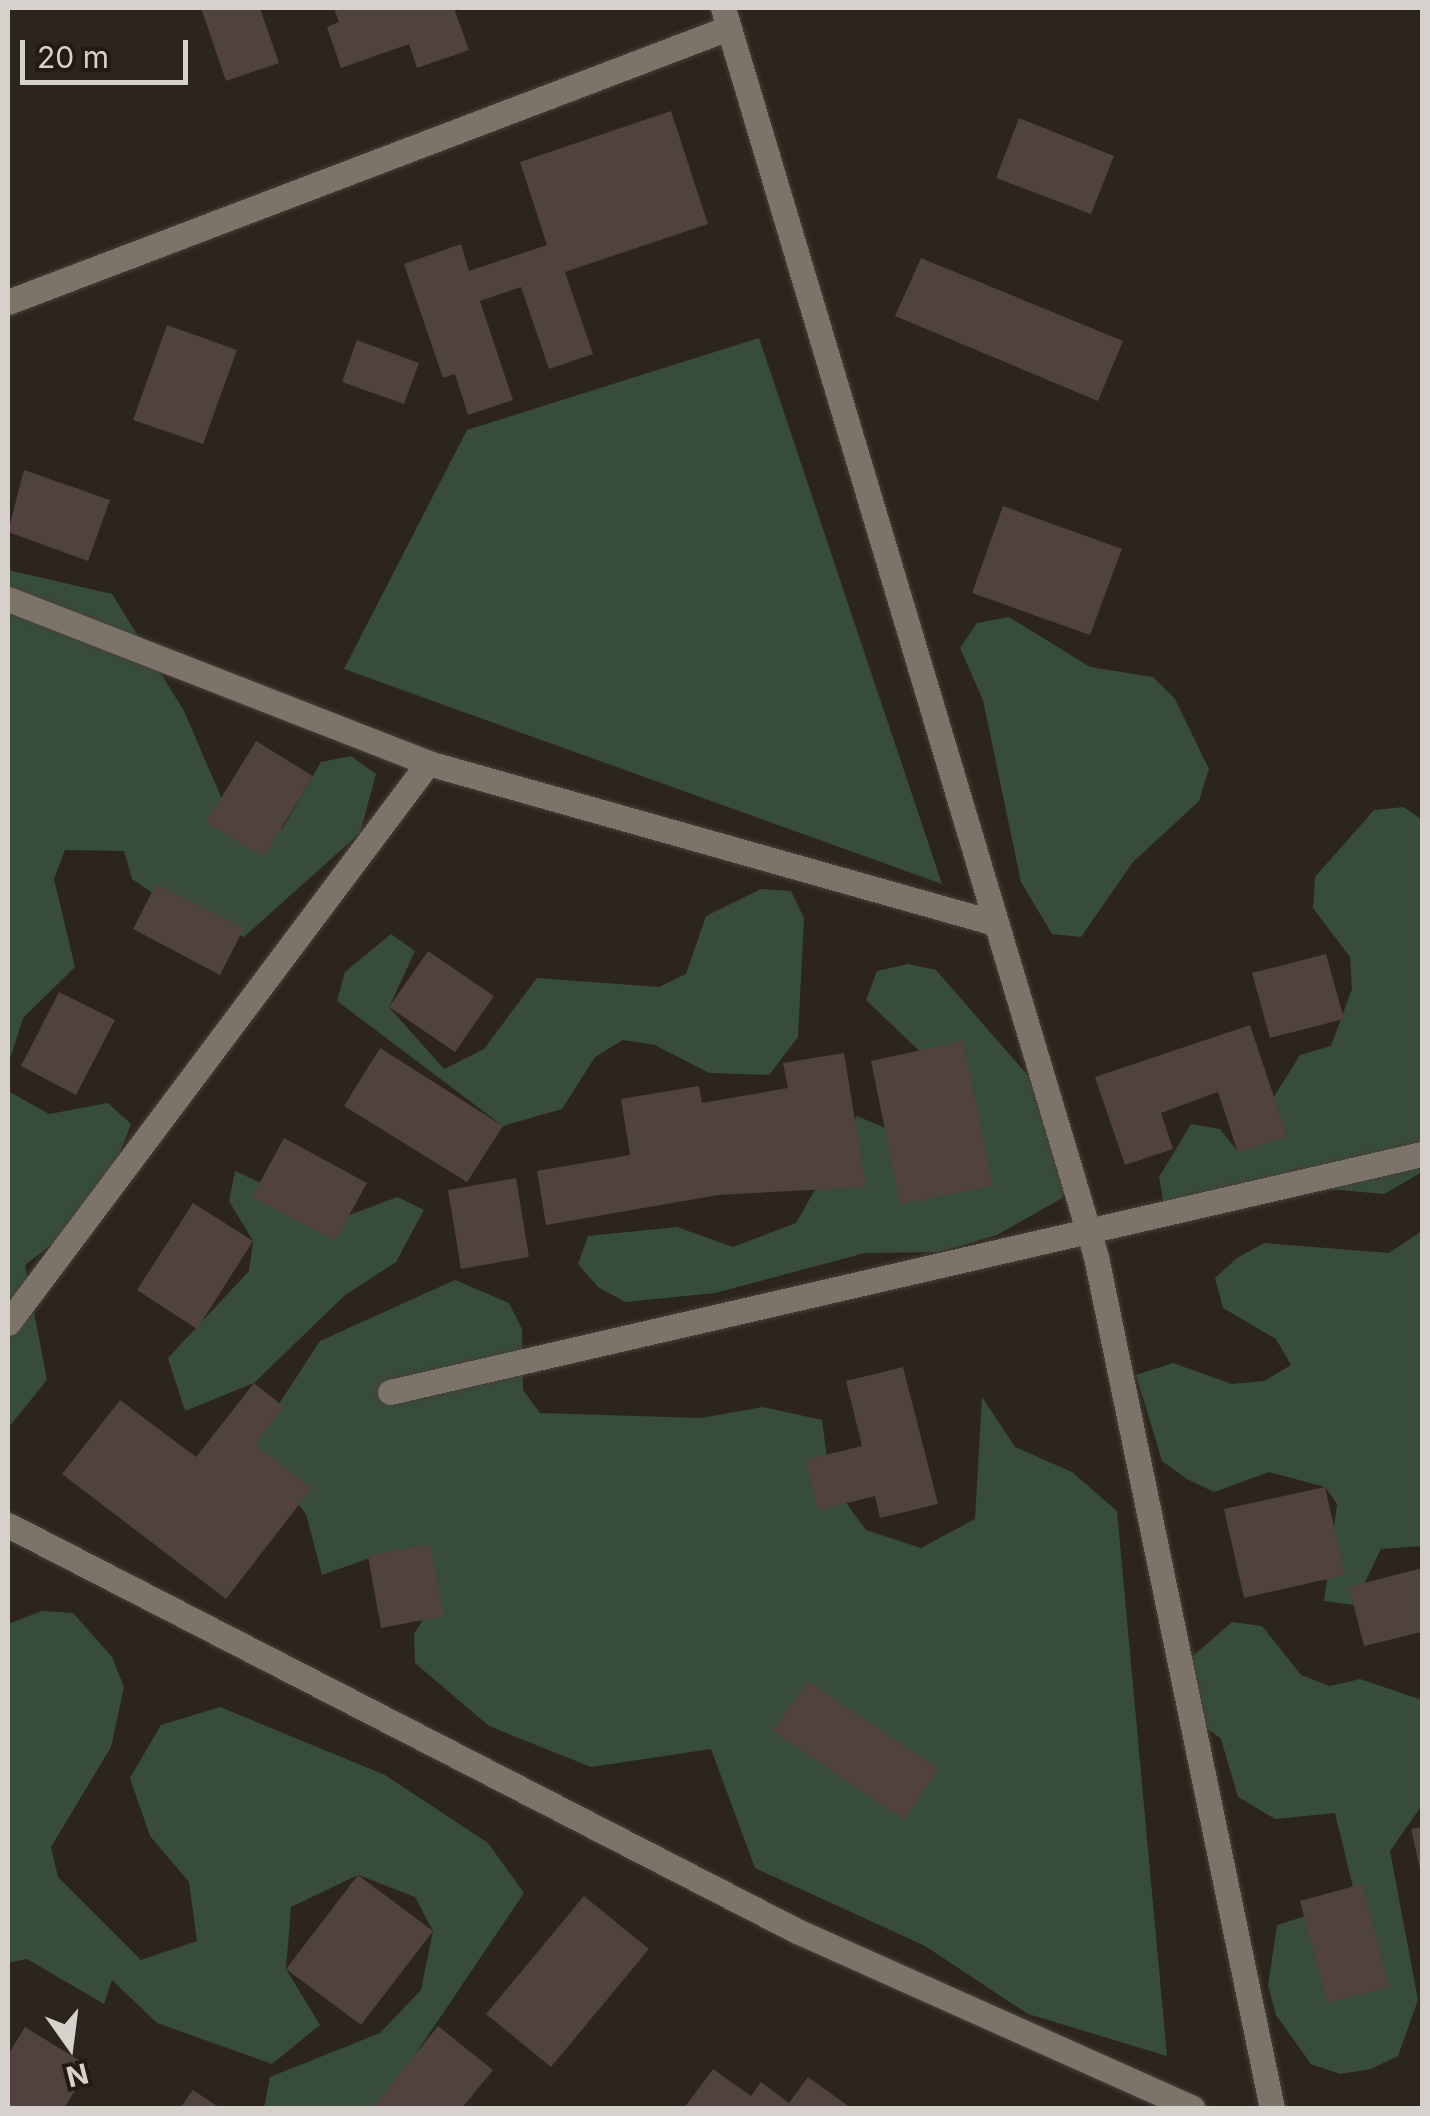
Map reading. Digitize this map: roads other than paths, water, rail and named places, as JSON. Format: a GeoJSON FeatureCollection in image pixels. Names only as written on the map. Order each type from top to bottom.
{"type":"FeatureCollection","features":[{"type":"Feature","properties":{"kind":"street"},"geometry":{"type":"LineString","coordinates":[[8,302],[725,18],[1090,1236],[1272,2108]]}},
{"type":"Feature","properties":{"kind":"street"},"geometry":{"type":"LineString","coordinates":[[8,599],[428,764],[996,923]]}},
{"type":"Feature","properties":{"kind":"street"},"geometry":{"type":"LineString","coordinates":[[8,1323],[428,764]]}},
{"type":"Feature","properties":{"kind":"street"},"geometry":{"type":"LineString","coordinates":[[390,1392],[1090,1236],[1422,1154]]}},
{"type":"Feature","properties":{"kind":"street"},"geometry":{"type":"LineString","coordinates":[[8,1525],[797,1931],[1192,2108]]}}]}
